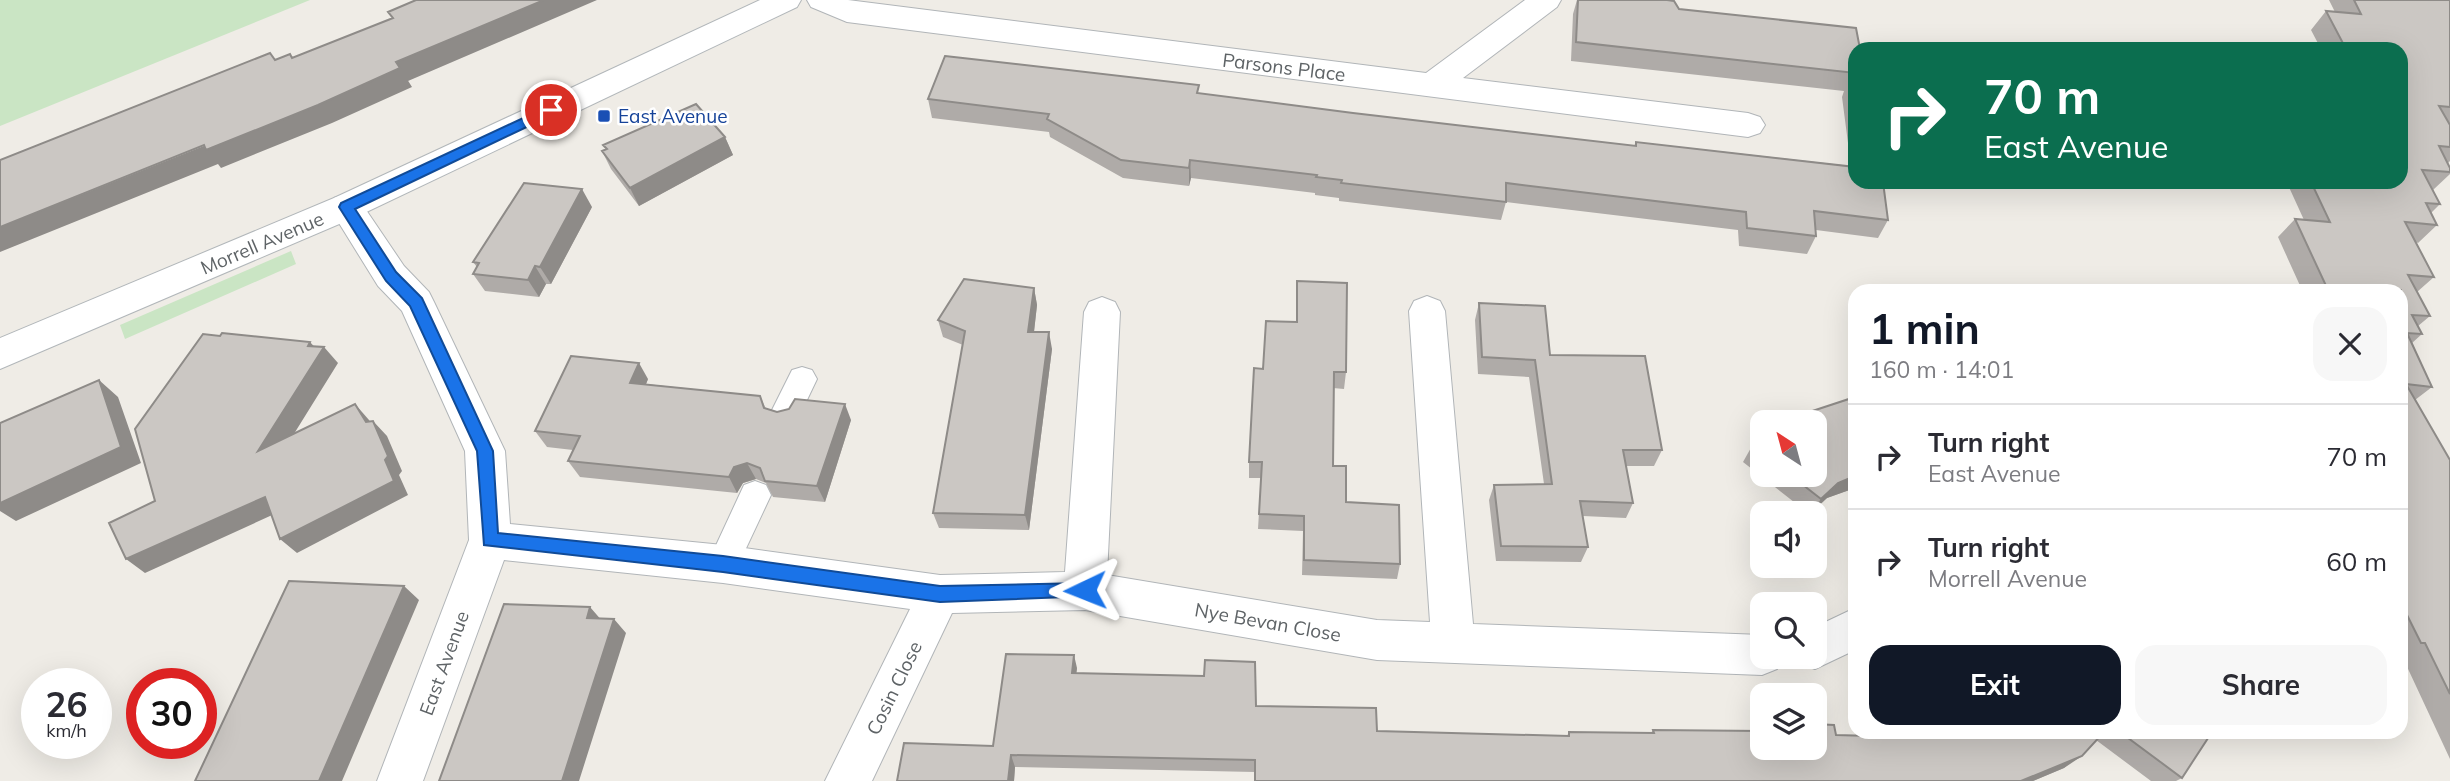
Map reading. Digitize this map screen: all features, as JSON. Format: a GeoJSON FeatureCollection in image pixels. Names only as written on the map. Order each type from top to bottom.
{"type":"FeatureCollection","features":[{"type":"Feature","properties":{"kind":"street","name":"Morrell Avenue"},"geometry":{"type":"LineString","coordinates":[[0,354],[346,207],[786,0]]}},
{"type":"Feature","properties":{"kind":"street","name":"Parsons Place"},"geometry":{"type":"LineString","coordinates":[[822,0],[847,12],[1748,125]]}},
{"type":"Feature","properties":{"kind":"street"},"geometry":{"type":"LineString","coordinates":[[1432,85],[1546,0]]}},
{"type":"Feature","properties":{"kind":"street","name":"East Avenue"},"geometry":{"type":"LineString","coordinates":[[346,207],[391,276],[416,302],[485,451],[490,540],[400,781]]}},
{"type":"Feature","properties":{"kind":"street"},"geometry":{"type":"LineString","coordinates":[[1427,311],[1453,643]]}},
{"type":"Feature","properties":{"kind":"street"},"geometry":{"type":"LineString","coordinates":[[1085,590],[1102,312]]}},
{"type":"Feature","properties":{"kind":"street","name":"Nye Bevan Close"},"geometry":{"type":"LineString","coordinates":[[490,540],[723,564],[940,594],[1085,590],[1377,640],[1750,655]]}},
{"type":"Feature","properties":{"kind":"street","name":"Cosin Close"},"geometry":{"type":"LineString","coordinates":[[848,781],[940,594]]}},
{"type":"Feature","properties":{"kind":"street"},"geometry":{"type":"LineString","coordinates":[[1827,643],[1848,632]]}},
{"type":"Feature","properties":{"kind":"lane"},"geometry":{"type":"LineString","coordinates":[[785,414],[802,379]]}},
{"type":"Feature","properties":{"kind":"lane"},"geometry":{"type":"LineString","coordinates":[[723,564],[755,495]]}},
{"type":"Feature","properties":{"kind":"green space"},"geometry":{"type":"Polygon","coordinates":[[[0,0],[310,0],[0,126],[0,0]]]}},
{"type":"Feature","properties":{"kind":"green space"},"geometry":{"type":"Polygon","coordinates":[[[291,251],[296,264],[125,339],[120,325],[291,251]]]}},
{"type":"Feature","properties":{"kind":"building"},"geometry":{"type":"Polygon","coordinates":[[[416,0],[544,0],[396,62],[400,68],[318,105],[206,150],[204,145],[0,227],[0,160],[270,53],[275,60],[290,54],[292,58],[393,18],[388,12],[416,0]]]}},
{"type":"Feature","properties":{"kind":"building"},"geometry":{"type":"Polygon","coordinates":[[[1578,0],[1667,0],[1674,1],[1679,9],[1856,28],[1859,42],[1848,42],[1848,72],[1576,42],[1578,0]]]}},
{"type":"Feature","properties":{"kind":"building"},"geometry":{"type":"Polygon","coordinates":[[[2354,0],[2450,0],[2450,107],[2439,106],[2450,125],[2450,147],[2439,146],[2450,172],[2422,170],[2440,204],[2426,203],[2437,225],[2405,222],[2434,277],[2408,275],[2430,316],[2412,315],[2422,334],[2408,333],[2408,284],[2325,284],[2295,219],[2330,222],[2314,189],[2408,189],[2408,42],[2342,42],[2326,11],[2361,14],[2354,0]]]}},
{"type":"Feature","properties":{"kind":"building"},"geometry":{"type":"Polygon","coordinates":[[[945,56],[1199,85],[1197,93],[1353,113],[1636,146],[1636,142],[1848,166],[1848,189],[1884,189],[1888,220],[1814,211],[1816,236],[1747,228],[1746,212],[1506,183],[1506,202],[1341,183],[1342,180],[1316,177],[1317,175],[1190,160],[1189,168],[1121,160],[1047,119],[1049,114],[928,99],[945,56]]]}},
{"type":"Feature","properties":{"kind":"building"},"geometry":{"type":"Polygon","coordinates":[[[696,104],[725,137],[630,188],[602,151],[607,149],[603,145],[696,104]]]}},
{"type":"Feature","properties":{"kind":"building"},"geometry":{"type":"Polygon","coordinates":[[[524,183],[582,189],[540,267],[535,266],[528,280],[473,274],[479,263],[473,262],[524,183]]]}},
{"type":"Feature","properties":{"kind":"building"},"geometry":{"type":"Polygon","coordinates":[[[964,279],[1034,288],[1028,332],[1049,332],[1025,515],[933,513],[965,331],[938,320],[964,279]]]}},
{"type":"Feature","properties":{"kind":"building"},"geometry":{"type":"Polygon","coordinates":[[[1297,281],[1347,283],[1346,372],[1334,372],[1333,466],[1346,466],[1346,502],[1399,505],[1400,564],[1304,560],[1304,516],[1259,514],[1262,462],[1249,462],[1254,368],[1263,369],[1266,321],[1297,322],[1297,281]]]}},
{"type":"Feature","properties":{"kind":"building"},"geometry":{"type":"Polygon","coordinates":[[[1479,303],[1545,306],[1550,355],[1645,356],[1662,450],[1623,450],[1633,503],[1580,501],[1588,547],[1501,546],[1494,485],[1552,484],[1535,360],[1482,357],[1479,303]]]}},
{"type":"Feature","properties":{"kind":"building"},"geometry":{"type":"Polygon","coordinates":[[[222,333],[310,342],[308,346],[324,347],[258,451],[355,404],[366,422],[373,421],[388,456],[385,460],[394,481],[280,539],[265,497],[126,559],[109,523],[155,501],[135,429],[203,334],[220,336],[222,333]]]}},
{"type":"Feature","properties":{"kind":"building"},"geometry":{"type":"Polygon","coordinates":[[[2408,335],[2432,387],[2408,384],[2408,335]]]}},
{"type":"Feature","properties":{"kind":"building"},"geometry":{"type":"Polygon","coordinates":[[[571,356],[639,363],[630,383],[760,396],[764,408],[777,412],[789,409],[795,399],[845,404],[817,486],[765,481],[760,468],[747,463],[734,467],[729,477],[568,461],[580,436],[535,431],[571,356]]]}},
{"type":"Feature","properties":{"kind":"building"},"geometry":{"type":"Polygon","coordinates":[[[99,380],[121,447],[0,503],[0,423],[99,380]]]}},
{"type":"Feature","properties":{"kind":"building"},"geometry":{"type":"Polygon","coordinates":[[[2408,387],[2450,460],[2450,694],[2425,643],[2421,643],[2408,617],[2408,387]]]}},
{"type":"Feature","properties":{"kind":"building"},"geometry":{"type":"Polygon","coordinates":[[[1848,399],[1848,479],[1838,483],[1821,499],[1806,487],[1827,487],[1827,410],[1815,410],[1848,399]]]}},
{"type":"Feature","properties":{"kind":"building"},"geometry":{"type":"Polygon","coordinates":[[[289,581],[404,586],[319,781],[195,781],[205,759],[217,759],[217,734],[289,581]]]}},
{"type":"Feature","properties":{"kind":"building"},"geometry":{"type":"Polygon","coordinates":[[[504,604],[590,607],[587,618],[614,619],[562,781],[439,781],[504,604]]]}},
{"type":"Feature","properties":{"kind":"building"},"geometry":{"type":"Polygon","coordinates":[[[1006,654],[1074,655],[1072,673],[1204,676],[1205,660],[1255,662],[1256,706],[1376,708],[1377,731],[1569,736],[1569,732],[1750,731],[1750,760],[1827,760],[1827,725],[1834,725],[1836,735],[1848,735],[1848,739],[2098,739],[2082,756],[2021,781],[1255,781],[1255,760],[1011,755],[1008,781],[897,781],[904,743],[993,746],[1006,654]]]}},
{"type":"Feature","properties":{"kind":"building"},"geometry":{"type":"Polygon","coordinates":[[[2129,739],[2207,739],[2182,778],[2129,739]]]}},
{"type":"Feature","properties":{"kind":"place","name":"East Avenue"},"geometry":{"type":"Point","coordinates":[604,116]}},
{"type":"Feature","properties":{"kind":"route"},"geometry":{"type":"LineString","coordinates":[[551,110],[346,207],[391,276],[416,302],[485,451],[490,540],[723,564],[940,594],[1085,590]]}}]}
